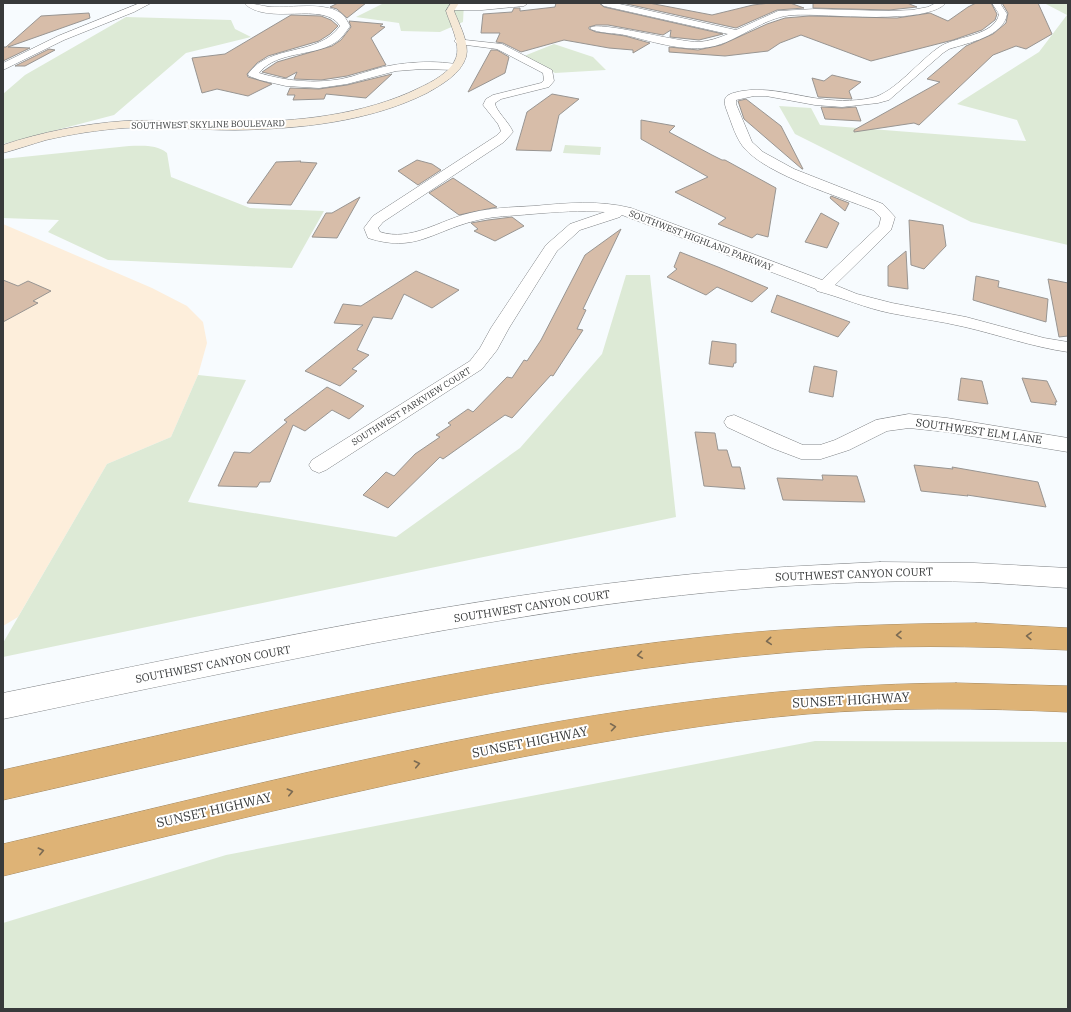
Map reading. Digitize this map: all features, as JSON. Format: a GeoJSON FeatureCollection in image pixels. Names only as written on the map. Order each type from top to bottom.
{"type":"FeatureCollection","features":[{"type":"Feature","properties":{"kind":"highway"},"geometry":{"type":"LineString","coordinates":[[3,785],[445,688],[642,655],[744,643],[882,635],[940,634],[1068,639]]}},
{"type":"Feature","properties":{"kind":"highway","name":"SUNSET HIGHWAY"},"geometry":{"type":"LineString","coordinates":[[3,860],[376,772],[603,728],[772,705],[852,699],[904,696],[968,695],[1068,699]]}},
{"type":"Feature","properties":{"kind":"main road"},"geometry":{"type":"LineString","coordinates":[[454,5],[451,14],[462,54],[455,67]]}},
{"type":"Feature","properties":{"kind":"main road","name":"SOUTHWEST SKYLINE BOULEVARD"},"geometry":{"type":"LineString","coordinates":[[3,149],[58,134],[110,126],[255,125],[304,122],[333,118],[378,107],[418,93],[442,79],[455,67]]}},
{"type":"Feature","properties":{"kind":"street"},"geometry":{"type":"LineString","coordinates":[[3,67],[43,46],[120,16],[147,3]]}},
{"type":"Feature","properties":{"kind":"street"},"geometry":{"type":"LineString","coordinates":[[248,3],[254,7],[264,9],[303,9],[330,12],[341,17],[345,26],[336,37],[322,45],[279,57],[263,63],[256,68],[253,74],[267,79],[301,85],[320,85],[341,82],[388,69],[409,66],[455,67]]}},
{"type":"Feature","properties":{"kind":"street"},"geometry":{"type":"LineString","coordinates":[[454,5],[482,7],[524,3]]}},
{"type":"Feature","properties":{"kind":"street"},"geometry":{"type":"LineString","coordinates":[[604,3],[737,33]]}},
{"type":"Feature","properties":{"kind":"street"},"geometry":{"type":"LineString","coordinates":[[595,28],[619,31],[686,45],[698,45],[718,42],[778,14],[788,11],[845,13],[907,12],[929,10],[942,3]]}},
{"type":"Feature","properties":{"kind":"street"},"geometry":{"type":"LineString","coordinates":[[823,288],[886,227],[888,217],[878,207],[791,172],[758,156],[748,146],[730,104],[730,98],[738,95],[762,92],[827,103],[849,104],[885,98],[946,47],[988,33],[1002,20],[1003,14],[996,3]]}},
{"type":"Feature","properties":{"kind":"street","name":"SOUTHWEST HIGHLAND PARKWAY"},"geometry":{"type":"LineString","coordinates":[[459,41],[499,46],[548,72],[549,81],[545,85],[497,96],[490,101],[489,105],[491,109],[505,123],[507,132],[500,139],[378,219],[371,228],[373,235],[383,239],[401,240],[419,236],[446,225],[472,217],[505,212],[584,206],[605,207],[626,211],[823,288],[890,308],[966,322],[1043,343],[1068,347]]}},
{"type":"Feature","properties":{"kind":"street","name":"SOUTHWEST PARKVIEW COURT"},"geometry":{"type":"LineString","coordinates":[[319,465],[476,365],[488,350],[500,328],[551,248],[575,227],[590,221],[626,211]]}},
{"type":"Feature","properties":{"kind":"street","name":"SOUTHWEST ELM LANE"},"geometry":{"type":"LineString","coordinates":[[734,422],[801,452],[821,452],[842,445],[883,425],[909,421],[948,425],[1068,445]]}},
{"type":"Feature","properties":{"kind":"street","name":"SOUTHWEST CANYON COURT"},"geometry":{"type":"LineString","coordinates":[[3,706],[393,628],[550,602],[690,583],[783,575],[933,571],[1068,578]]}},
{"type":"Feature","properties":{"kind":"shaded area"},"geometry":{"type":"Polygon","coordinates":[[[3,224],[152,288],[187,306],[203,322],[207,343],[198,375],[171,437],[107,464],[18,617],[3,626],[3,224]]]}},
{"type":"Feature","properties":{"kind":"green space"},"geometry":{"type":"Polygon","coordinates":[[[378,3],[464,3],[463,22],[440,32],[401,31],[399,23],[356,17],[382,4],[378,3]]]}},
{"type":"Feature","properties":{"kind":"green space"},"geometry":{"type":"Polygon","coordinates":[[[1044,3],[1068,3],[1068,245],[971,222],[795,134],[779,106],[811,108],[820,125],[1026,141],[1017,120],[957,104],[1039,52],[1067,15],[1044,3]]]}},
{"type":"Feature","properties":{"kind":"green space"},"geometry":{"type":"Polygon","coordinates":[[[126,17],[231,20],[235,29],[251,37],[186,53],[114,115],[3,144],[3,94],[25,75],[126,17]]]}},
{"type":"Feature","properties":{"kind":"green space"},"geometry":{"type":"Polygon","coordinates":[[[554,44],[593,57],[606,70],[555,73],[524,56],[554,44]]]}},
{"type":"Feature","properties":{"kind":"green space"},"geometry":{"type":"Polygon","coordinates":[[[565,145],[601,147],[600,155],[563,153],[565,145]]]}},
{"type":"Feature","properties":{"kind":"green space"},"geometry":{"type":"Polygon","coordinates":[[[129,146],[149,146],[163,150],[167,153],[171,177],[250,208],[324,211],[292,268],[108,260],[48,232],[59,220],[3,218],[3,159],[129,146]]]}},
{"type":"Feature","properties":{"kind":"green space"},"geometry":{"type":"Polygon","coordinates":[[[626,275],[650,275],[676,517],[3,657],[3,643],[107,464],[171,437],[198,375],[246,380],[188,502],[396,537],[520,448],[602,354],[626,275]]]}},
{"type":"Feature","properties":{"kind":"green space"},"geometry":{"type":"Polygon","coordinates":[[[815,741],[1068,742],[1068,1009],[3,1009],[3,923],[226,855],[815,741]]]}},
{"type":"Feature","properties":{"kind":"building"},"geometry":{"type":"Polygon","coordinates":[[[338,3],[366,3],[347,18],[337,9],[330,7],[338,3]]]}},
{"type":"Feature","properties":{"kind":"building"},"geometry":{"type":"Polygon","coordinates":[[[556,3],[599,3],[604,7],[723,34],[699,40],[670,37],[671,30],[663,35],[608,25],[596,25],[589,27],[589,29],[596,32],[625,36],[650,43],[633,53],[633,50],[609,48],[564,40],[521,52],[503,43],[496,42],[500,33],[481,33],[483,14],[512,12],[514,8],[520,8],[520,11],[555,7],[556,3]]]}},
{"type":"Feature","properties":{"kind":"building"},"geometry":{"type":"Polygon","coordinates":[[[622,3],[649,3],[712,15],[753,5],[770,3],[790,3],[804,8],[777,10],[736,28],[622,3]]]}},
{"type":"Feature","properties":{"kind":"building"},"geometry":{"type":"Polygon","coordinates":[[[813,3],[907,3],[917,7],[889,10],[813,8],[813,3]]]}},
{"type":"Feature","properties":{"kind":"building"},"geometry":{"type":"Polygon","coordinates":[[[976,3],[991,3],[997,14],[995,20],[982,30],[953,40],[871,61],[801,35],[780,43],[768,51],[725,56],[669,52],[669,47],[698,50],[721,45],[767,24],[785,18],[809,16],[897,18],[930,13],[948,21],[976,3]]]}},
{"type":"Feature","properties":{"kind":"building"},"geometry":{"type":"Polygon","coordinates":[[[1002,3],[1038,3],[1052,34],[1026,49],[1016,46],[993,55],[919,125],[914,123],[854,132],[854,130],[940,82],[927,79],[966,46],[993,34],[1006,23],[1008,13],[1002,3]]]}},
{"type":"Feature","properties":{"kind":"building"},"geometry":{"type":"Polygon","coordinates":[[[89,13],[90,18],[8,47],[30,48],[3,61],[3,47],[6,47],[41,16],[89,13]]]}},
{"type":"Feature","properties":{"kind":"building"},"geometry":{"type":"Polygon","coordinates":[[[291,15],[321,16],[331,20],[338,26],[330,34],[319,41],[268,56],[257,63],[247,74],[248,77],[272,84],[248,96],[217,89],[202,93],[192,58],[225,54],[291,15]]]}},
{"type":"Feature","properties":{"kind":"building"},"geometry":{"type":"Polygon","coordinates":[[[349,21],[383,24],[380,26],[385,27],[371,38],[386,65],[347,76],[321,80],[294,79],[297,72],[286,78],[262,72],[277,62],[332,46],[341,40],[351,27],[349,21]]]}},
{"type":"Feature","properties":{"kind":"building"},"geometry":{"type":"Polygon","coordinates":[[[49,49],[55,50],[25,66],[15,66],[49,49]]]}},
{"type":"Feature","properties":{"kind":"building"},"geometry":{"type":"Polygon","coordinates":[[[491,50],[497,50],[509,57],[505,73],[468,92],[491,50]]]}},
{"type":"Feature","properties":{"kind":"building"},"geometry":{"type":"Polygon","coordinates":[[[392,74],[366,98],[326,94],[324,99],[293,100],[295,95],[287,95],[290,88],[319,89],[347,85],[392,74]]]}},
{"type":"Feature","properties":{"kind":"building"},"geometry":{"type":"Polygon","coordinates":[[[832,75],[861,82],[849,91],[852,99],[818,97],[812,78],[824,81],[832,75]]]}},
{"type":"Feature","properties":{"kind":"building"},"geometry":{"type":"Polygon","coordinates":[[[552,94],[579,99],[559,115],[551,151],[516,150],[527,112],[552,94]]]}},
{"type":"Feature","properties":{"kind":"building"},"geometry":{"type":"Polygon","coordinates":[[[746,99],[781,126],[803,169],[744,119],[738,101],[746,99]]]}},
{"type":"Feature","properties":{"kind":"building"},"geometry":{"type":"Polygon","coordinates":[[[821,107],[856,107],[861,121],[825,119],[821,107]]]}},
{"type":"Feature","properties":{"kind":"building"},"geometry":{"type":"Polygon","coordinates":[[[641,120],[675,126],[669,132],[776,188],[768,237],[757,234],[752,238],[718,224],[726,218],[675,192],[708,177],[641,139],[641,120]]]}},
{"type":"Feature","properties":{"kind":"building"},"geometry":{"type":"Polygon","coordinates":[[[417,160],[432,164],[441,170],[418,185],[398,171],[417,160]]]}},
{"type":"Feature","properties":{"kind":"building"},"geometry":{"type":"Polygon","coordinates":[[[301,161],[300,162],[317,163],[291,205],[247,203],[276,162],[301,161]]]}},
{"type":"Feature","properties":{"kind":"building"},"geometry":{"type":"Polygon","coordinates":[[[453,178],[497,207],[459,215],[429,193],[453,178]]]}},
{"type":"Feature","properties":{"kind":"building"},"geometry":{"type":"Polygon","coordinates":[[[831,196],[849,203],[845,211],[830,198],[831,196]]]}},
{"type":"Feature","properties":{"kind":"building"},"geometry":{"type":"Polygon","coordinates":[[[360,197],[337,238],[312,237],[326,213],[332,213],[360,197]]]}},
{"type":"Feature","properties":{"kind":"building"},"geometry":{"type":"Polygon","coordinates":[[[821,213],[839,223],[827,248],[805,242],[821,213]]]}},
{"type":"Feature","properties":{"kind":"building"},"geometry":{"type":"Polygon","coordinates":[[[512,217],[524,226],[495,241],[474,231],[478,229],[471,223],[488,220],[512,217]]]}},
{"type":"Feature","properties":{"kind":"building"},"geometry":{"type":"Polygon","coordinates":[[[909,220],[943,225],[946,246],[924,269],[911,265],[909,220]]]}},
{"type":"Feature","properties":{"kind":"building"},"geometry":{"type":"Polygon","coordinates":[[[621,229],[583,309],[586,310],[577,329],[583,330],[553,376],[551,375],[512,418],[505,415],[443,459],[440,457],[388,508],[363,495],[386,472],[394,476],[415,454],[440,437],[436,435],[451,425],[448,423],[468,409],[473,412],[507,377],[512,378],[524,360],[527,361],[541,340],[585,255],[621,229]]]}},
{"type":"Feature","properties":{"kind":"building"},"geometry":{"type":"Polygon","coordinates":[[[906,251],[908,289],[888,286],[888,266],[906,251]]]}},
{"type":"Feature","properties":{"kind":"building"},"geometry":{"type":"Polygon","coordinates":[[[680,252],[768,288],[752,302],[717,287],[706,295],[667,277],[677,269],[674,267],[680,252]]]}},
{"type":"Feature","properties":{"kind":"building"},"geometry":{"type":"Polygon","coordinates":[[[416,271],[459,290],[432,308],[404,294],[392,319],[373,317],[357,350],[369,355],[352,369],[357,371],[340,386],[305,371],[363,325],[334,323],[343,304],[361,306],[416,271]]]}},
{"type":"Feature","properties":{"kind":"building"},"geometry":{"type":"Polygon","coordinates":[[[976,276],[999,281],[998,287],[1048,299],[1046,322],[973,300],[976,276]]]}},
{"type":"Feature","properties":{"kind":"building"},"geometry":{"type":"Polygon","coordinates":[[[1048,279],[1068,283],[1068,336],[1059,337],[1048,279]]]}},
{"type":"Feature","properties":{"kind":"building"},"geometry":{"type":"Polygon","coordinates":[[[3,280],[18,286],[28,281],[51,291],[33,301],[38,303],[3,322],[3,280]]]}},
{"type":"Feature","properties":{"kind":"building"},"geometry":{"type":"Polygon","coordinates":[[[777,295],[850,322],[838,337],[771,312],[777,295]]]}},
{"type":"Feature","properties":{"kind":"building"},"geometry":{"type":"Polygon","coordinates":[[[712,341],[736,344],[736,363],[734,363],[733,367],[709,364],[712,341]]]}},
{"type":"Feature","properties":{"kind":"building"},"geometry":{"type":"Polygon","coordinates":[[[814,366],[837,371],[833,397],[809,392],[814,366]]]}},
{"type":"Feature","properties":{"kind":"building"},"geometry":{"type":"Polygon","coordinates":[[[961,378],[982,381],[988,404],[958,400],[961,378]]]}},
{"type":"Feature","properties":{"kind":"building"},"geometry":{"type":"Polygon","coordinates":[[[1022,378],[1047,381],[1057,402],[1055,402],[1056,405],[1031,402],[1022,378]]]}},
{"type":"Feature","properties":{"kind":"building"},"geometry":{"type":"Polygon","coordinates":[[[327,387],[364,406],[349,419],[332,410],[305,431],[293,425],[270,482],[260,482],[257,487],[218,486],[234,452],[250,453],[287,422],[284,420],[327,387]]]}},
{"type":"Feature","properties":{"kind":"building"},"geometry":{"type":"Polygon","coordinates":[[[695,432],[715,433],[718,450],[727,450],[732,467],[740,467],[745,489],[704,486],[695,432]]]}},
{"type":"Feature","properties":{"kind":"building"},"geometry":{"type":"Polygon","coordinates":[[[914,465],[953,469],[952,467],[1038,482],[1046,507],[967,495],[968,496],[921,491],[914,465]]]}},
{"type":"Feature","properties":{"kind":"building"},"geometry":{"type":"Polygon","coordinates":[[[822,475],[857,476],[865,502],[783,500],[777,478],[823,480],[822,475]]]}}]}
